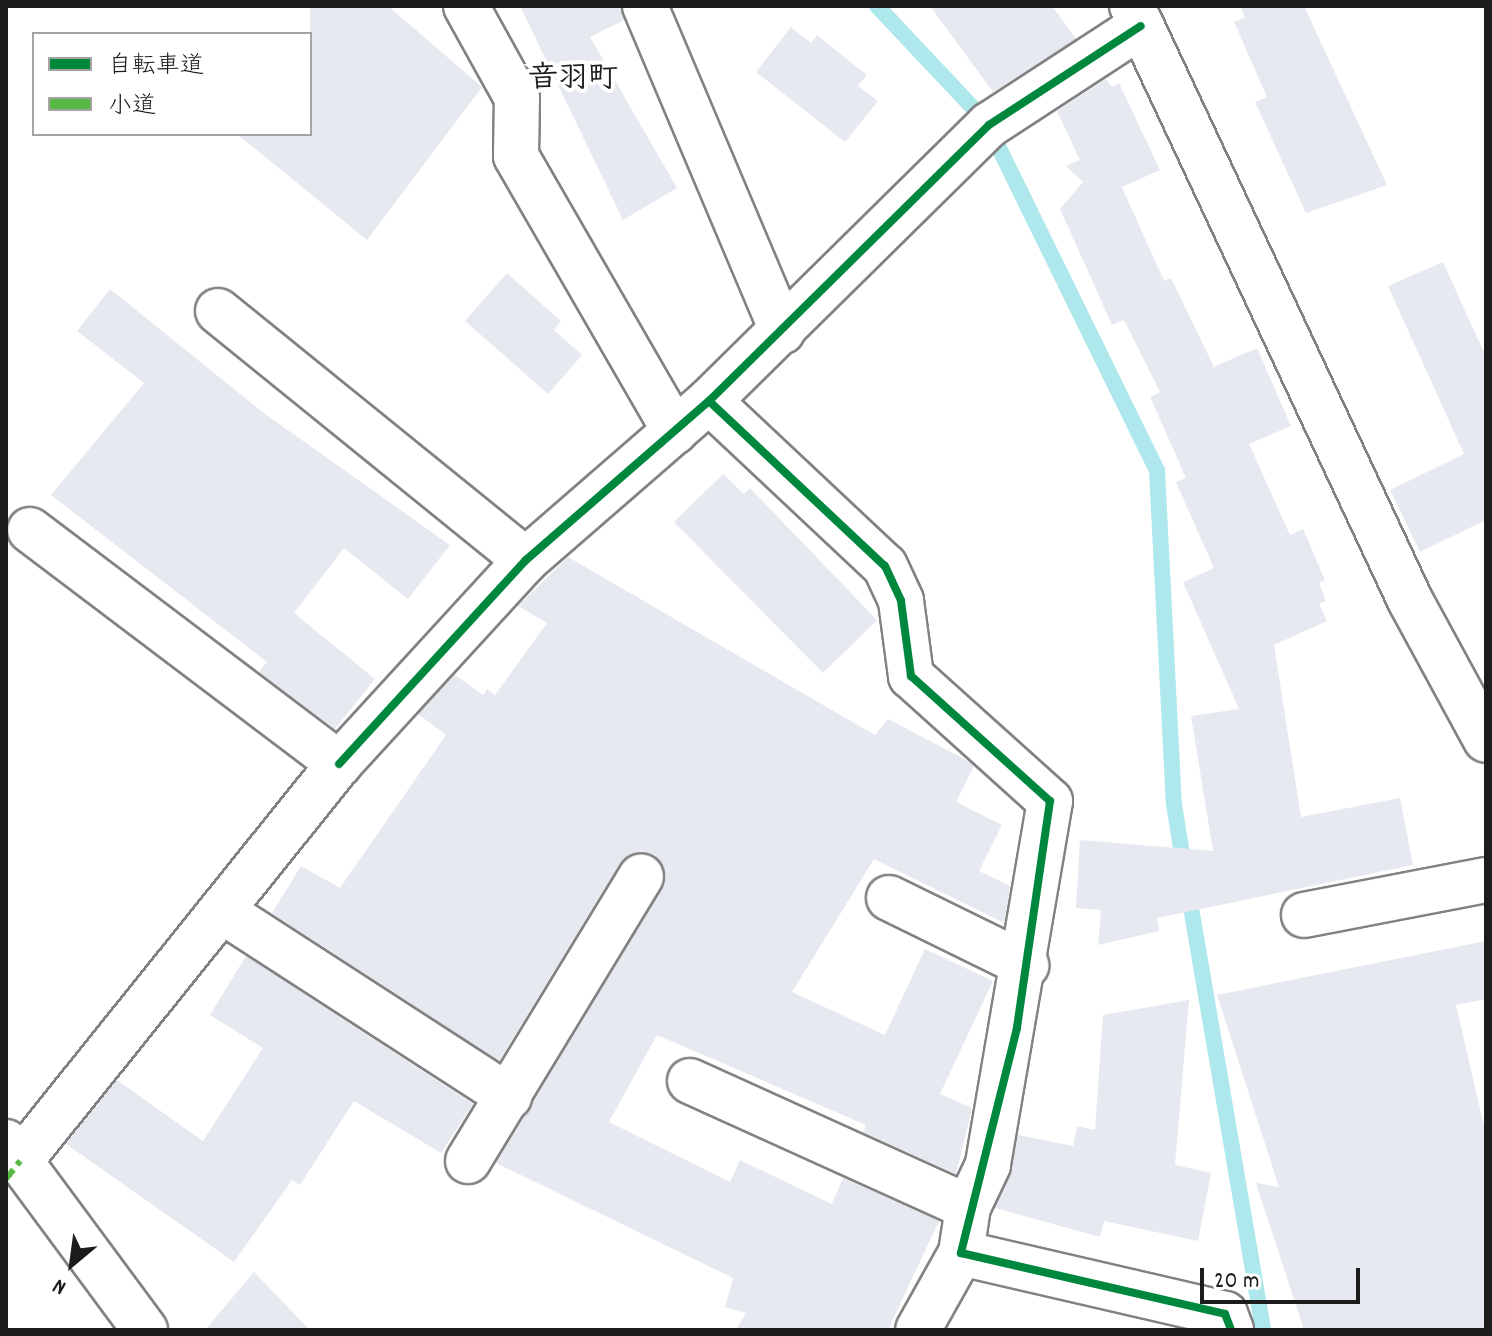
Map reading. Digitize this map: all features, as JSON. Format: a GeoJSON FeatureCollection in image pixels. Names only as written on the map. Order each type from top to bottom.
{"type":"FeatureCollection","features":[{"type":"Feature","properties":{"kind":"street"},"geometry":{"type":"LineString","coordinates":[[466,6],[517,98],[516,156],[675,431]]}},
{"type":"Feature","properties":{"kind":"street"},"geometry":{"type":"LineString","coordinates":[[645,6],[782,331]]}},
{"type":"Feature","properties":{"kind":"street"},"geometry":{"type":"LineString","coordinates":[[145,1330],[13,1151],[222,911],[339,764],[526,560],[709,401],[989,125],[1137,16],[1410,600],[1486,740]]}},
{"type":"Feature","properties":{"kind":"street"},"geometry":{"type":"LineString","coordinates":[[218,311],[526,560]]}},
{"type":"Feature","properties":{"kind":"street"},"geometry":{"type":"LineString","coordinates":[[709,401],[885,566],[901,601],[911,676],[1050,801],[1026,965],[988,1165],[968,1207],[961,1253],[918,1330]]}},
{"type":"Feature","properties":{"kind":"street"},"geometry":{"type":"LineString","coordinates":[[30,530],[339,764]]}},
{"type":"Feature","properties":{"kind":"street"},"geometry":{"type":"LineString","coordinates":[[468,1161],[641,876]]}},
{"type":"Feature","properties":{"kind":"street"},"geometry":{"type":"LineString","coordinates":[[1304,915],[1486,880]]}},
{"type":"Feature","properties":{"kind":"street"},"geometry":{"type":"LineString","coordinates":[[889,898],[1026,965]]}},
{"type":"Feature","properties":{"kind":"street"},"geometry":{"type":"LineString","coordinates":[[222,911],[509,1097]]}},
{"type":"Feature","properties":{"kind":"street"},"geometry":{"type":"LineString","coordinates":[[690,1081],[968,1207]]}},
{"type":"Feature","properties":{"kind":"street"},"geometry":{"type":"LineString","coordinates":[[961,1253],[1225,1314],[1231,1330]]}},
{"type":"Feature","properties":{"kind":"building"},"geometry":{"type":"Polygon","coordinates":[[[310,6],[388,6],[482,87],[367,240],[239,136],[312,136],[310,6]]]}},
{"type":"Feature","properties":{"kind":"building"},"geometry":{"type":"Polygon","coordinates":[[[520,6],[621,6],[624,20],[590,37],[677,188],[623,220],[520,6]]]}},
{"type":"Feature","properties":{"kind":"building"},"geometry":{"type":"Polygon","coordinates":[[[930,6],[1052,6],[1076,39],[993,92],[930,6]]]}},
{"type":"Feature","properties":{"kind":"building"},"geometry":{"type":"Polygon","coordinates":[[[1240,6],[1304,6],[1387,185],[1306,213],[1255,102],[1267,97],[1234,22],[1245,18],[1240,6]]]}},
{"type":"Feature","properties":{"kind":"building"},"geometry":{"type":"Polygon","coordinates":[[[791,27],[811,43],[817,35],[867,75],[858,86],[878,101],[845,142],[756,72],[791,27]]]}},
{"type":"Feature","properties":{"kind":"building"},"geometry":{"type":"Polygon","coordinates":[[[1106,79],[1112,87],[1119,83],[1160,170],[1122,187],[1164,281],[1171,278],[1214,367],[1257,348],[1291,426],[1249,444],[1290,535],[1303,529],[1325,580],[1319,583],[1326,601],[1319,604],[1327,621],[1274,645],[1301,817],[1400,798],[1413,865],[1157,918],[1159,931],[1098,945],[1101,910],[1076,908],[1080,840],[1213,851],[1191,716],[1239,709],[1183,582],[1214,568],[1176,482],[1186,478],[1150,397],[1160,392],[1124,320],[1112,325],[1060,209],[1083,182],[1066,166],[1080,160],[1057,111],[1106,79]]]}},
{"type":"Feature","properties":{"kind":"building"},"geometry":{"type":"Polygon","coordinates":[[[1443,262],[1486,357],[1486,520],[1420,552],[1390,490],[1464,454],[1388,286],[1443,262]]]}},
{"type":"Feature","properties":{"kind":"building"},"geometry":{"type":"Polygon","coordinates":[[[507,273],[561,321],[554,330],[582,355],[548,394],[465,321],[507,273]]]}},
{"type":"Feature","properties":{"kind":"building"},"geometry":{"type":"Polygon","coordinates":[[[110,289],[265,414],[450,545],[408,599],[344,548],[294,613],[375,679],[335,729],[259,672],[267,662],[51,495],[144,383],[77,331],[110,289]]]}},
{"type":"Feature","properties":{"kind":"building"},"geometry":{"type":"Polygon","coordinates":[[[723,474],[744,494],[750,488],[877,620],[823,673],[674,522],[723,474]]]}},
{"type":"Feature","properties":{"kind":"building"},"geometry":{"type":"Polygon","coordinates":[[[568,557],[875,735],[888,719],[968,761],[974,766],[956,802],[1002,825],[979,871],[1010,886],[1004,923],[874,859],[792,992],[885,1035],[925,949],[993,981],[940,1094],[972,1108],[956,1174],[863,1132],[866,1125],[657,1035],[609,1122],[730,1182],[740,1160],[832,1204],[843,1178],[939,1221],[888,1330],[736,1330],[746,1313],[725,1307],[733,1278],[496,1163],[662,889],[666,876],[655,855],[641,851],[620,863],[499,1061],[272,913],[301,866],[340,888],[446,735],[418,714],[455,675],[483,695],[487,689],[495,695],[547,623],[518,606],[568,557]]]}},
{"type":"Feature","properties":{"kind":"building"},"geometry":{"type":"Polygon","coordinates":[[[1486,941],[1486,999],[1456,1005],[1486,1135],[1486,1330],[1304,1330],[1256,1183],[1279,1187],[1217,995],[1486,941]]]}},
{"type":"Feature","properties":{"kind":"building"},"geometry":{"type":"Polygon","coordinates":[[[246,956],[473,1104],[441,1153],[354,1101],[300,1185],[292,1180],[234,1262],[66,1144],[117,1080],[203,1141],[263,1048],[210,1015],[246,956]]]}},
{"type":"Feature","properties":{"kind":"building"},"geometry":{"type":"Polygon","coordinates":[[[1189,1000],[1175,1165],[1211,1173],[1198,1241],[1104,1221],[1100,1237],[995,1208],[1018,1135],[1073,1146],[1077,1126],[1095,1130],[1103,1015],[1189,1000]]]}},
{"type":"Feature","properties":{"kind":"building"},"geometry":{"type":"Polygon","coordinates":[[[254,1272],[310,1330],[205,1330],[254,1272]]]}},
{"type":"Feature","properties":{"kind":"waterway"},"geometry":{"type":"LineString","coordinates":[[877,6],[974,109]]}},
{"type":"Feature","properties":{"kind":"waterway"},"geometry":{"type":"LineString","coordinates":[[998,146],[1157,471],[1174,804],[1184,867]]}},
{"type":"Feature","properties":{"kind":"waterway"},"geometry":{"type":"LineString","coordinates":[[1188,890],[1263,1330]]}},
{"type":"Feature","properties":{"kind":"marked path"},"geometry":{"type":"LineString","coordinates":[[6,1179],[20,1161]]}},
{"type":"Feature","properties":{"kind":"cycle path"},"geometry":{"type":"LineString","coordinates":[[339,764],[526,560],[709,401],[989,125],[1141,26]]}},
{"type":"Feature","properties":{"kind":"cycle path"},"geometry":{"type":"LineString","coordinates":[[709,401],[885,566],[901,601],[911,676],[1050,801],[1017,1028],[961,1253],[1225,1314],[1231,1330]]}},
{"type":"Feature","properties":{"kind":"district","name":"音羽町"},"geometry":{"type":"Point","coordinates":[573,81]}}]}
